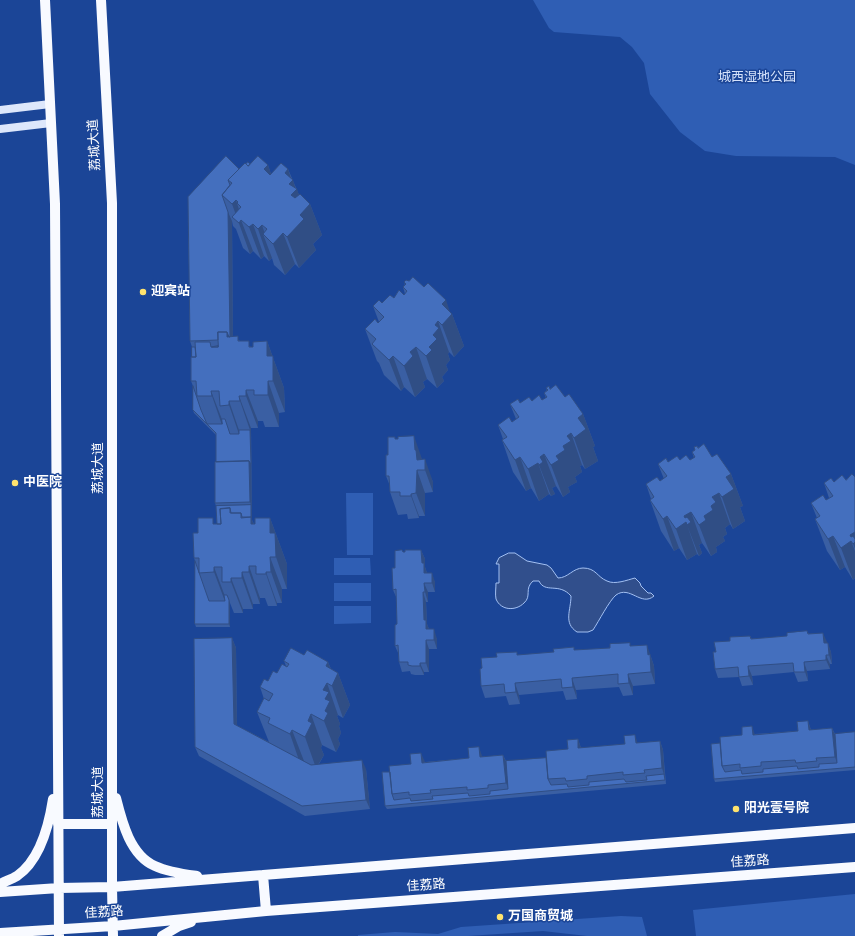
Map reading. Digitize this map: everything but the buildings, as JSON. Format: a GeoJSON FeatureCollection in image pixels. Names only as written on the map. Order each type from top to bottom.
{"type":"FeatureCollection","features":[{"type":"Feature","properties":{"kind":"main road"},"geometry":{"type":"LineString","coordinates":[[45,0],[55,204],[59,932]]}},
{"type":"Feature","properties":{"kind":"main road","name":"荔城大道"},"geometry":{"type":"LineString","coordinates":[[101,0],[112,203],[113,931]]}},
{"type":"Feature","properties":{"kind":"main road"},"geometry":{"type":"LineString","coordinates":[[0,884],[24,870],[37,852],[44,835],[51,810],[58,773]]}},
{"type":"Feature","properties":{"kind":"main road"},"geometry":{"type":"LineString","coordinates":[[112,784],[126,832],[136,850],[142,856],[155,866],[182,874],[215,879]]}},
{"type":"Feature","properties":{"kind":"main road"},"geometry":{"type":"LineString","coordinates":[[58,824],[112,824]]}},
{"type":"Feature","properties":{"kind":"main road","name":"佳荔路"},"geometry":{"type":"LineString","coordinates":[[0,892],[59,888],[112,887],[855,828]]}},
{"type":"Feature","properties":{"kind":"main road","name":"佳荔路"},"geometry":{"type":"LineString","coordinates":[[0,933],[113,931],[214,916],[266,911],[855,867]]}},
{"type":"Feature","properties":{"kind":"main road"},"geometry":{"type":"LineString","coordinates":[[263,875],[266,911]]}},
{"type":"Feature","properties":{"kind":"main road"},"geometry":{"type":"LineString","coordinates":[[162,936],[179,926],[214,916]]}},
{"type":"Feature","properties":{"kind":"street"},"geometry":{"type":"LineString","coordinates":[[0,110],[50,104]]}},
{"type":"Feature","properties":{"kind":"street"},"geometry":{"type":"LineString","coordinates":[[0,129],[50,123]]}},
{"type":"Feature","properties":{"kind":"green space","name":"城西湿地公园"},"geometry":{"type":"Polygon","coordinates":[[[533,0],[855,0],[855,165],[835,157],[736,156],[705,151],[680,132],[650,94],[644,63],[632,47],[620,37],[554,32],[549,28],[533,0]]]}},
{"type":"Feature","properties":{"kind":"green space"},"geometry":{"type":"Polygon","coordinates":[[[346,493],[373,493],[373,555],[347,555],[346,493]]]}},
{"type":"Feature","properties":{"kind":"green space"},"geometry":{"type":"Polygon","coordinates":[[[334,558],[370,558],[371,575],[334,575],[334,558]]]}},
{"type":"Feature","properties":{"kind":"green space"},"geometry":{"type":"Polygon","coordinates":[[[334,583],[371,583],[371,601],[334,601],[334,583]]]}},
{"type":"Feature","properties":{"kind":"green space"},"geometry":{"type":"Polygon","coordinates":[[[334,606],[371,606],[371,623],[334,624],[334,606]]]}},
{"type":"Feature","properties":{"kind":"green space"},"geometry":{"type":"Polygon","coordinates":[[[855,894],[855,936],[696,936],[693,910],[855,894]]]}},
{"type":"Feature","properties":{"kind":"green space"},"geometry":{"type":"Polygon","coordinates":[[[621,916],[642,917],[647,936],[587,936],[543,931],[468,936],[358,936],[395,932],[438,934],[461,927],[621,916]]]}},
{"type":"Feature","properties":{"kind":"shaded area"},"geometry":{"type":"Polygon","coordinates":[[[509,553],[515,553],[527,561],[547,565],[558,578],[562,578],[579,568],[587,568],[591,569],[610,582],[621,582],[635,578],[648,593],[651,593],[654,596],[649,599],[645,599],[626,592],[616,595],[607,606],[593,630],[588,632],[577,632],[570,625],[569,620],[571,596],[562,590],[545,587],[539,581],[533,581],[530,584],[528,598],[521,606],[505,608],[498,603],[496,599],[496,583],[499,583],[499,564],[496,564],[499,558],[509,553]]]}},
{"type":"Feature","properties":{"kind":"place","name":"迎宾站"},"geometry":{"type":"Point","coordinates":[143,292]}},
{"type":"Feature","properties":{"kind":"place","name":"中医院"},"geometry":{"type":"Point","coordinates":[15,483]}},
{"type":"Feature","properties":{"kind":"place","name":"阳光壹号院"},"geometry":{"type":"Point","coordinates":[736,809]}},
{"type":"Feature","properties":{"kind":"place","name":"万国商贸城"},"geometry":{"type":"Point","coordinates":[500,917]}}]}
